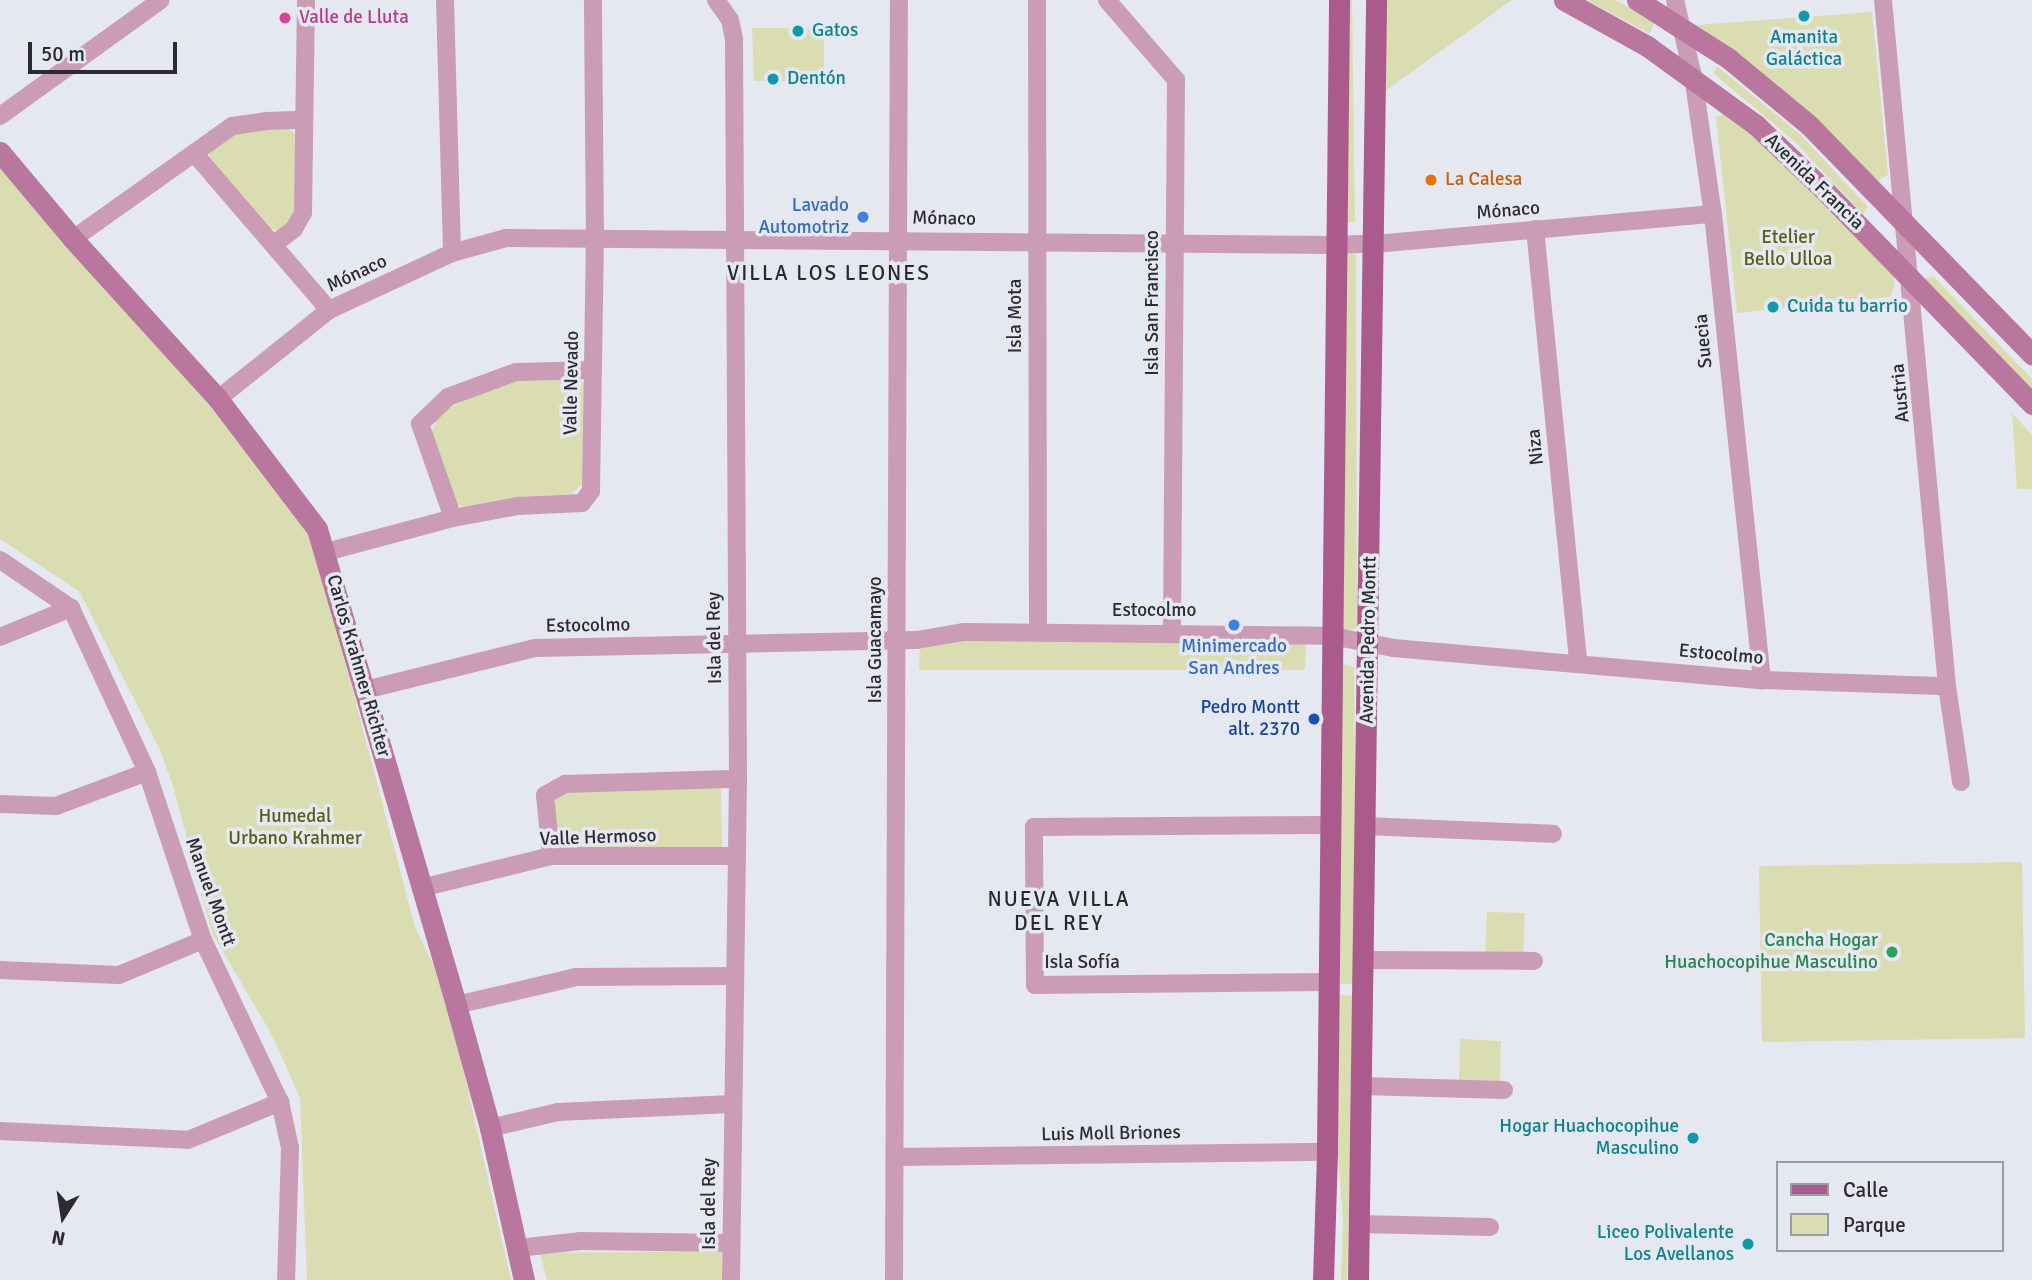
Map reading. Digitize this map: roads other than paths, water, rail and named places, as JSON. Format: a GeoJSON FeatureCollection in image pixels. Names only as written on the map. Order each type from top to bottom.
{"type":"FeatureCollection","features":[{"type":"Feature","properties":{"kind":"main road","name":"Avenida Pedro Montt"},"geometry":{"type":"LineString","coordinates":[[1323,1280],[1327,1152],[1334,245],[1339,0]]}},
{"type":"Feature","properties":{"kind":"main road","name":"Avenida Pedro Montt"},"geometry":{"type":"LineString","coordinates":[[1358,1280],[1376,0]]}},
{"type":"Feature","properties":{"kind":"street"},"geometry":{"type":"LineString","coordinates":[[0,116],[161,0]]}},
{"type":"Feature","properties":{"kind":"street"},"geometry":{"type":"LineString","coordinates":[[274,244],[294,229],[303,213],[306,0]]}},
{"type":"Feature","properties":{"kind":"street"},"geometry":{"type":"LineString","coordinates":[[445,0],[453,253]]}},
{"type":"Feature","properties":{"kind":"street","name":"Valle Nevado"},"geometry":{"type":"LineString","coordinates":[[326,552],[453,518],[518,506],[582,503],[591,491],[595,239],[593,0]]}},
{"type":"Feature","properties":{"kind":"street","name":"Isla del Rey"},"geometry":{"type":"LineString","coordinates":[[716,0],[730,20],[734,39],[738,779],[731,1280]]}},
{"type":"Feature","properties":{"kind":"street","name":"Isla Guacamayo"},"geometry":{"type":"LineString","coordinates":[[894,1280],[899,0]]}},
{"type":"Feature","properties":{"kind":"street","name":"Isla Mota"},"geometry":{"type":"LineString","coordinates":[[1037,0],[1038,632]]}},
{"type":"Feature","properties":{"kind":"street","name":"Isla San Francisco"},"geometry":{"type":"LineString","coordinates":[[1107,0],[1177,80],[1172,632]]}},
{"type":"Feature","properties":{"kind":"street","name":"Avenida Francia"},"geometry":{"type":"LineString","coordinates":[[1564,0],[1635,39],[1693,76],[1786,152],[2032,404]]}},
{"type":"Feature","properties":{"kind":"street","name":"Avenida Francia"},"geometry":{"type":"LineString","coordinates":[[1637,0],[1738,66],[1809,125],[2032,354]]}},
{"type":"Feature","properties":{"kind":"street","name":"Suecia"},"geometry":{"type":"LineString","coordinates":[[1675,0],[1693,76],[1713,214],[1762,680]]}},
{"type":"Feature","properties":{"kind":"street","name":"Austria"},"geometry":{"type":"LineString","coordinates":[[1883,0],[1947,686],[1961,782]]}},
{"type":"Feature","properties":{"kind":"street"},"geometry":{"type":"LineString","coordinates":[[73,239],[232,126],[266,121],[303,120]]}},
{"type":"Feature","properties":{"kind":"street","name":"Carlos Krahmer Richter"},"geometry":{"type":"LineString","coordinates":[[0,152],[73,239],[218,399],[317,529],[326,552],[490,1128],[524,1280]]}},
{"type":"Feature","properties":{"kind":"street"},"geometry":{"type":"LineString","coordinates":[[194,153],[329,310]]}},
{"type":"Feature","properties":{"kind":"street","name":"Mónaco"},"geometry":{"type":"LineString","coordinates":[[218,399],[329,310],[453,253],[506,239],[1334,245],[1372,244],[1713,214]]}},
{"type":"Feature","properties":{"kind":"street","name":"Niza"},"geometry":{"type":"LineString","coordinates":[[1535,229],[1578,662]]}},
{"type":"Feature","properties":{"kind":"street"},"geometry":{"type":"LineString","coordinates":[[453,518],[419,424],[448,397],[516,372],[593,370]]}},
{"type":"Feature","properties":{"kind":"street"},"geometry":{"type":"LineString","coordinates":[[0,560],[71,608]]}},
{"type":"Feature","properties":{"kind":"street"},"geometry":{"type":"LineString","coordinates":[[0,638],[71,608]]}},
{"type":"Feature","properties":{"kind":"street","name":"Manuel Montt"},"geometry":{"type":"LineString","coordinates":[[71,608],[147,772],[203,940],[280,1102],[290,1148],[286,1280]]}},
{"type":"Feature","properties":{"kind":"street","name":"Estocolmo"},"geometry":{"type":"LineString","coordinates":[[365,690],[535,648],[917,640],[964,632],[1172,632],[1332,636],[1368,644],[1762,680],[1947,686]]}},
{"type":"Feature","properties":{"kind":"street"},"geometry":{"type":"LineString","coordinates":[[0,804],[56,806],[147,772]]}},
{"type":"Feature","properties":{"kind":"street"},"geometry":{"type":"LineString","coordinates":[[551,856],[545,795],[565,784],[738,779]]}},
{"type":"Feature","properties":{"kind":"street","name":"Isla Sofía"},"geometry":{"type":"LineString","coordinates":[[1329,825],[1034,827],[1035,985],[1329,982]]}},
{"type":"Feature","properties":{"kind":"street"},"geometry":{"type":"LineString","coordinates":[[1366,826],[1553,834]]}},
{"type":"Feature","properties":{"kind":"street","name":"Valle Hermoso"},"geometry":{"type":"LineString","coordinates":[[421,888],[551,856],[737,856]]}},
{"type":"Feature","properties":{"kind":"street"},"geometry":{"type":"LineString","coordinates":[[0,970],[120,975],[203,940]]}},
{"type":"Feature","properties":{"kind":"street"},"geometry":{"type":"LineString","coordinates":[[1364,960],[1534,961]]}},
{"type":"Feature","properties":{"kind":"street"},"geometry":{"type":"LineString","coordinates":[[456,1005],[576,977],[735,976]]}},
{"type":"Feature","properties":{"kind":"street"},"geometry":{"type":"LineString","coordinates":[[1362,1086],[1504,1090]]}},
{"type":"Feature","properties":{"kind":"street"},"geometry":{"type":"LineString","coordinates":[[0,1131],[188,1140],[280,1102]]}},
{"type":"Feature","properties":{"kind":"street"},"geometry":{"type":"LineString","coordinates":[[490,1128],[558,1112],[732,1104]]}},
{"type":"Feature","properties":{"kind":"street","name":"Luis Moll Briones"},"geometry":{"type":"LineString","coordinates":[[895,1157],[1327,1152]]}},
{"type":"Feature","properties":{"kind":"street"},"geometry":{"type":"LineString","coordinates":[[1360,1224],[1490,1227]]}},
{"type":"Feature","properties":{"kind":"street"},"geometry":{"type":"LineString","coordinates":[[518,1248],[580,1241],[731,1242]]}},
{"type":"Feature","properties":{"kind":"place","name":"Amanita Galáctica"},"geometry":{"type":"Point","coordinates":[1804,16]}},
{"type":"Feature","properties":{"kind":"place","name":"Valle de Lluta"},"geometry":{"type":"Point","coordinates":[285,18]}},
{"type":"Feature","properties":{"kind":"place","name":"Gatos"},"geometry":{"type":"Point","coordinates":[798,31]}},
{"type":"Feature","properties":{"kind":"place","name":"Dentón"},"geometry":{"type":"Point","coordinates":[773,79]}},
{"type":"Feature","properties":{"kind":"place","name":"La Calesa"},"geometry":{"type":"Point","coordinates":[1431,180]}},
{"type":"Feature","properties":{"kind":"place","name":"Lavado Automotriz"},"geometry":{"type":"Point","coordinates":[863,217]}},
{"type":"Feature","properties":{"kind":"place","name":"Cuida tu barrio"},"geometry":{"type":"Point","coordinates":[1773,307]}},
{"type":"Feature","properties":{"kind":"place","name":"Minimercado San Andres"},"geometry":{"type":"Point","coordinates":[1234,625]}},
{"type":"Feature","properties":{"kind":"place","name":"Pedro Montt alt. 2370"},"geometry":{"type":"Point","coordinates":[1314,719]}},
{"type":"Feature","properties":{"kind":"place","name":"Cancha Hogar Huachocopihue Masculino"},"geometry":{"type":"Point","coordinates":[1892,952]}},
{"type":"Feature","properties":{"kind":"place","name":"Hogar Huachocopihue Masculino"},"geometry":{"type":"Point","coordinates":[1693,1138]}},
{"type":"Feature","properties":{"kind":"place","name":"Liceo Polivalente Los Avellanos"},"geometry":{"type":"Point","coordinates":[1748,1244]}},
{"type":"Feature","properties":{"kind":"district","name":"VILLA LOS LEONES"},"geometry":{"type":"Point","coordinates":[829,273]}},
{"type":"Feature","properties":{"kind":"district","name":"NUEVA VILLA DEL REY"},"geometry":{"type":"Point","coordinates":[1059,911]}},
{"type":"Feature","properties":{"kind":"park label","name":"Etelier Bello Ulloa"},"geometry":{"type":"Point","coordinates":[1788,249]}},
{"type":"Feature","properties":{"kind":"park label","name":"Humedal Urbano Krahmer"},"geometry":{"type":"Point","coordinates":[295,828]}}]}
